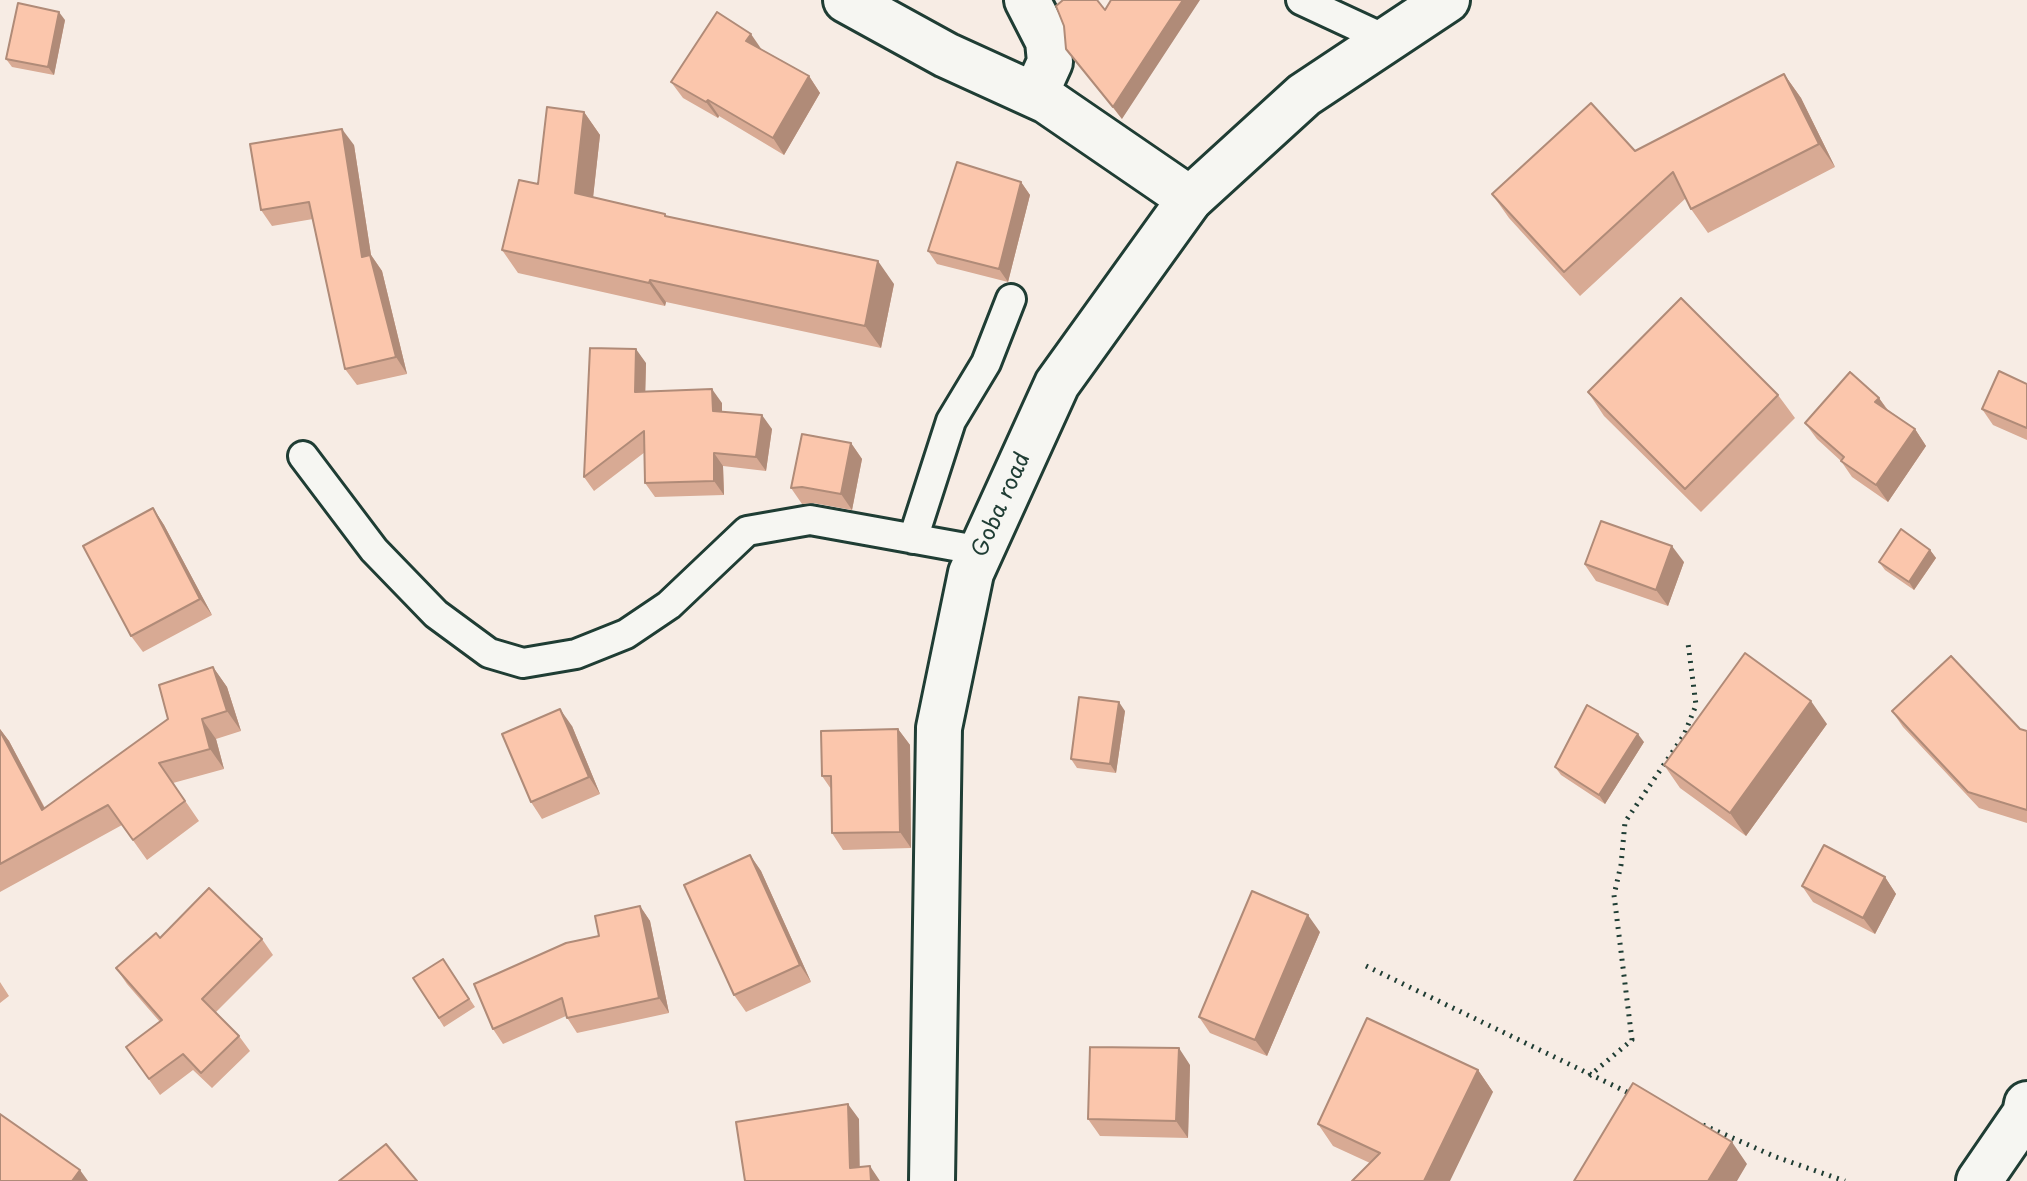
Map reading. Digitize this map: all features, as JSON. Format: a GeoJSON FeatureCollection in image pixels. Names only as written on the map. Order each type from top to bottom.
{"type":"FeatureCollection","features":[{"type":"Feature","properties":{"kind":"street"},"geometry":{"type":"LineString","coordinates":[[846,0],[946,55],[1047,101],[1190,199]]}},
{"type":"Feature","properties":{"kind":"street"},"geometry":{"type":"LineString","coordinates":[[1027,0],[1048,41],[1050,62],[1035,95]]}},
{"type":"Feature","properties":{"kind":"street","name":"Goba road"},"geometry":{"type":"LineString","coordinates":[[932,1181],[939,728],[971,573],[1057,384],[1190,199],[1304,95],[1447,0]]}},
{"type":"Feature","properties":{"kind":"street"},"geometry":{"type":"LineString","coordinates":[[1979,1181],[2025,1114],[2027,1104]]}},
{"type":"Feature","properties":{"kind":"lane"},"geometry":{"type":"LineString","coordinates":[[1301,0],[1387,40]]}},
{"type":"Feature","properties":{"kind":"lane"},"geometry":{"type":"LineString","coordinates":[[913,539],[951,421],[986,363],[1011,299]]}},
{"type":"Feature","properties":{"kind":"lane"},"geometry":{"type":"LineString","coordinates":[[303,456],[374,550],[436,614],[489,653],[523,663],[576,654],[626,634],[669,605],[747,531],[810,520],[982,551]]}},
{"type":"Feature","properties":{"kind":"path"},"geometry":{"type":"LineString","coordinates":[[1589,1076],[1632,1040],[1614,895],[1621,865],[1625,822],[1684,735],[1696,705],[1688,643]]}},
{"type":"Feature","properties":{"kind":"path"},"geometry":{"type":"LineString","coordinates":[[1366,966],[1632,1095]]}},
{"type":"Feature","properties":{"kind":"path"},"geometry":{"type":"LineString","coordinates":[[1690,1120],[1776,1157],[1845,1181]]}},
{"type":"Feature","properties":{"kind":"building"},"geometry":{"type":"Polygon","coordinates":[[[1063,0],[1097,0],[1105,10],[1111,0],[1183,0],[1113,107],[1066,49],[1064,26],[1056,6],[1063,0]]]}},
{"type":"Feature","properties":{"kind":"building"},"geometry":{"type":"Polygon","coordinates":[[[18,3],[59,12],[48,67],[6,59],[18,3]]]}},
{"type":"Feature","properties":{"kind":"building"},"geometry":{"type":"Polygon","coordinates":[[[717,12],[751,34],[746,41],[809,76],[773,138],[671,82],[717,12]]]}},
{"type":"Feature","properties":{"kind":"building"},"geometry":{"type":"Polygon","coordinates":[[[1784,74],[1819,144],[1691,209],[1673,172],[1564,272],[1492,194],[1591,103],[1635,151],[1784,74]]]}},
{"type":"Feature","properties":{"kind":"building"},"geometry":{"type":"Polygon","coordinates":[[[547,107],[584,112],[575,193],[665,216],[878,261],[865,326],[502,250],[519,180],[538,184],[547,107]]]}},
{"type":"Feature","properties":{"kind":"building"},"geometry":{"type":"Polygon","coordinates":[[[342,129],[362,257],[370,255],[396,357],[345,369],[309,202],[261,210],[250,144],[342,129]]]}},
{"type":"Feature","properties":{"kind":"building"},"geometry":{"type":"Polygon","coordinates":[[[957,162],[1021,182],[999,269],[928,251],[957,162]]]}},
{"type":"Feature","properties":{"kind":"building"},"geometry":{"type":"Polygon","coordinates":[[[1681,298],[1778,395],[1685,489],[1588,392],[1681,298]]]}},
{"type":"Feature","properties":{"kind":"building"},"geometry":{"type":"Polygon","coordinates":[[[590,348],[636,349],[635,392],[712,389],[713,411],[762,415],[756,457],[714,453],[714,481],[645,483],[644,431],[584,477],[590,348]]]}},
{"type":"Feature","properties":{"kind":"building"},"geometry":{"type":"Polygon","coordinates":[[[1999,371],[2027,384],[2027,428],[1982,409],[1999,371]]]}},
{"type":"Feature","properties":{"kind":"building"},"geometry":{"type":"Polygon","coordinates":[[[1850,372],[1879,398],[1875,402],[1915,429],[1876,485],[1841,461],[1844,457],[1805,423],[1850,372]]]}},
{"type":"Feature","properties":{"kind":"building"},"geometry":{"type":"Polygon","coordinates":[[[802,434],[851,443],[841,494],[791,488],[802,434]]]}},
{"type":"Feature","properties":{"kind":"building"},"geometry":{"type":"Polygon","coordinates":[[[153,508],[200,599],[131,636],[83,546],[153,508]]]}},
{"type":"Feature","properties":{"kind":"building"},"geometry":{"type":"Polygon","coordinates":[[[1601,521],[1672,546],[1656,590],[1585,564],[1601,521]]]}},
{"type":"Feature","properties":{"kind":"building"},"geometry":{"type":"Polygon","coordinates":[[[1901,529],[1930,550],[1909,582],[1879,562],[1901,529]]]}},
{"type":"Feature","properties":{"kind":"building"},"geometry":{"type":"Polygon","coordinates":[[[1745,653],[1811,701],[1730,813],[1664,765],[1745,653]]]}},
{"type":"Feature","properties":{"kind":"building"},"geometry":{"type":"Polygon","coordinates":[[[1951,656],[2020,729],[2027,731],[2027,810],[1968,792],[1892,711],[1951,656]]]}},
{"type":"Feature","properties":{"kind":"building"},"geometry":{"type":"Polygon","coordinates":[[[213,667],[227,711],[202,719],[210,749],[159,763],[185,801],[133,840],[108,805],[0,864],[0,731],[42,810],[168,719],[159,685],[213,667]]]}},
{"type":"Feature","properties":{"kind":"building"},"geometry":{"type":"Polygon","coordinates":[[[1079,697],[1119,702],[1110,764],[1071,759],[1079,697]]]}},
{"type":"Feature","properties":{"kind":"building"},"geometry":{"type":"Polygon","coordinates":[[[1587,705],[1638,734],[1599,795],[1555,767],[1587,705]]]}},
{"type":"Feature","properties":{"kind":"building"},"geometry":{"type":"Polygon","coordinates":[[[560,709],[589,777],[531,802],[502,734],[560,709]]]}},
{"type":"Feature","properties":{"kind":"building"},"geometry":{"type":"Polygon","coordinates":[[[898,729],[900,832],[832,833],[831,776],[822,776],[821,731],[898,729]]]}},
{"type":"Feature","properties":{"kind":"building"},"geometry":{"type":"Polygon","coordinates":[[[1824,845],[1885,877],[1863,918],[1802,886],[1824,845]]]}},
{"type":"Feature","properties":{"kind":"building"},"geometry":{"type":"Polygon","coordinates":[[[750,855],[800,965],[734,995],[684,885],[750,855]]]}},
{"type":"Feature","properties":{"kind":"building"},"geometry":{"type":"Polygon","coordinates":[[[209,888],[262,939],[202,999],[239,1036],[201,1073],[183,1054],[149,1079],[126,1047],[162,1020],[116,968],[156,933],[160,938],[209,888]]]}},
{"type":"Feature","properties":{"kind":"building"},"geometry":{"type":"Polygon","coordinates":[[[1252,891],[1308,915],[1255,1040],[1199,1017],[1252,891]]]}},
{"type":"Feature","properties":{"kind":"building"},"geometry":{"type":"Polygon","coordinates":[[[640,906],[659,998],[567,1018],[562,998],[493,1029],[474,984],[566,943],[599,936],[595,916],[640,906]]]}},
{"type":"Feature","properties":{"kind":"building"},"geometry":{"type":"Polygon","coordinates":[[[443,959],[469,999],[439,1018],[413,978],[443,959]]]}},
{"type":"Feature","properties":{"kind":"building"},"geometry":{"type":"Polygon","coordinates":[[[1367,1018],[1478,1070],[1424,1181],[1352,1181],[1380,1153],[1318,1124],[1367,1018]]]}},
{"type":"Feature","properties":{"kind":"building"},"geometry":{"type":"Polygon","coordinates":[[[1090,1047],[1179,1048],[1176,1121],[1088,1119],[1090,1047]]]}},
{"type":"Feature","properties":{"kind":"building"},"geometry":{"type":"Polygon","coordinates":[[[1633,1083],[1732,1142],[1708,1181],[1574,1181],[1633,1083]]]}},
{"type":"Feature","properties":{"kind":"building"},"geometry":{"type":"Polygon","coordinates":[[[848,1104],[850,1168],[870,1166],[871,1181],[745,1181],[736,1122],[848,1104]]]}},
{"type":"Feature","properties":{"kind":"building"},"geometry":{"type":"Polygon","coordinates":[[[0,1114],[80,1170],[72,1181],[0,1181],[0,1114]]]}},
{"type":"Feature","properties":{"kind":"building"},"geometry":{"type":"Polygon","coordinates":[[[386,1144],[417,1181],[339,1181],[386,1144]]]}}]}
